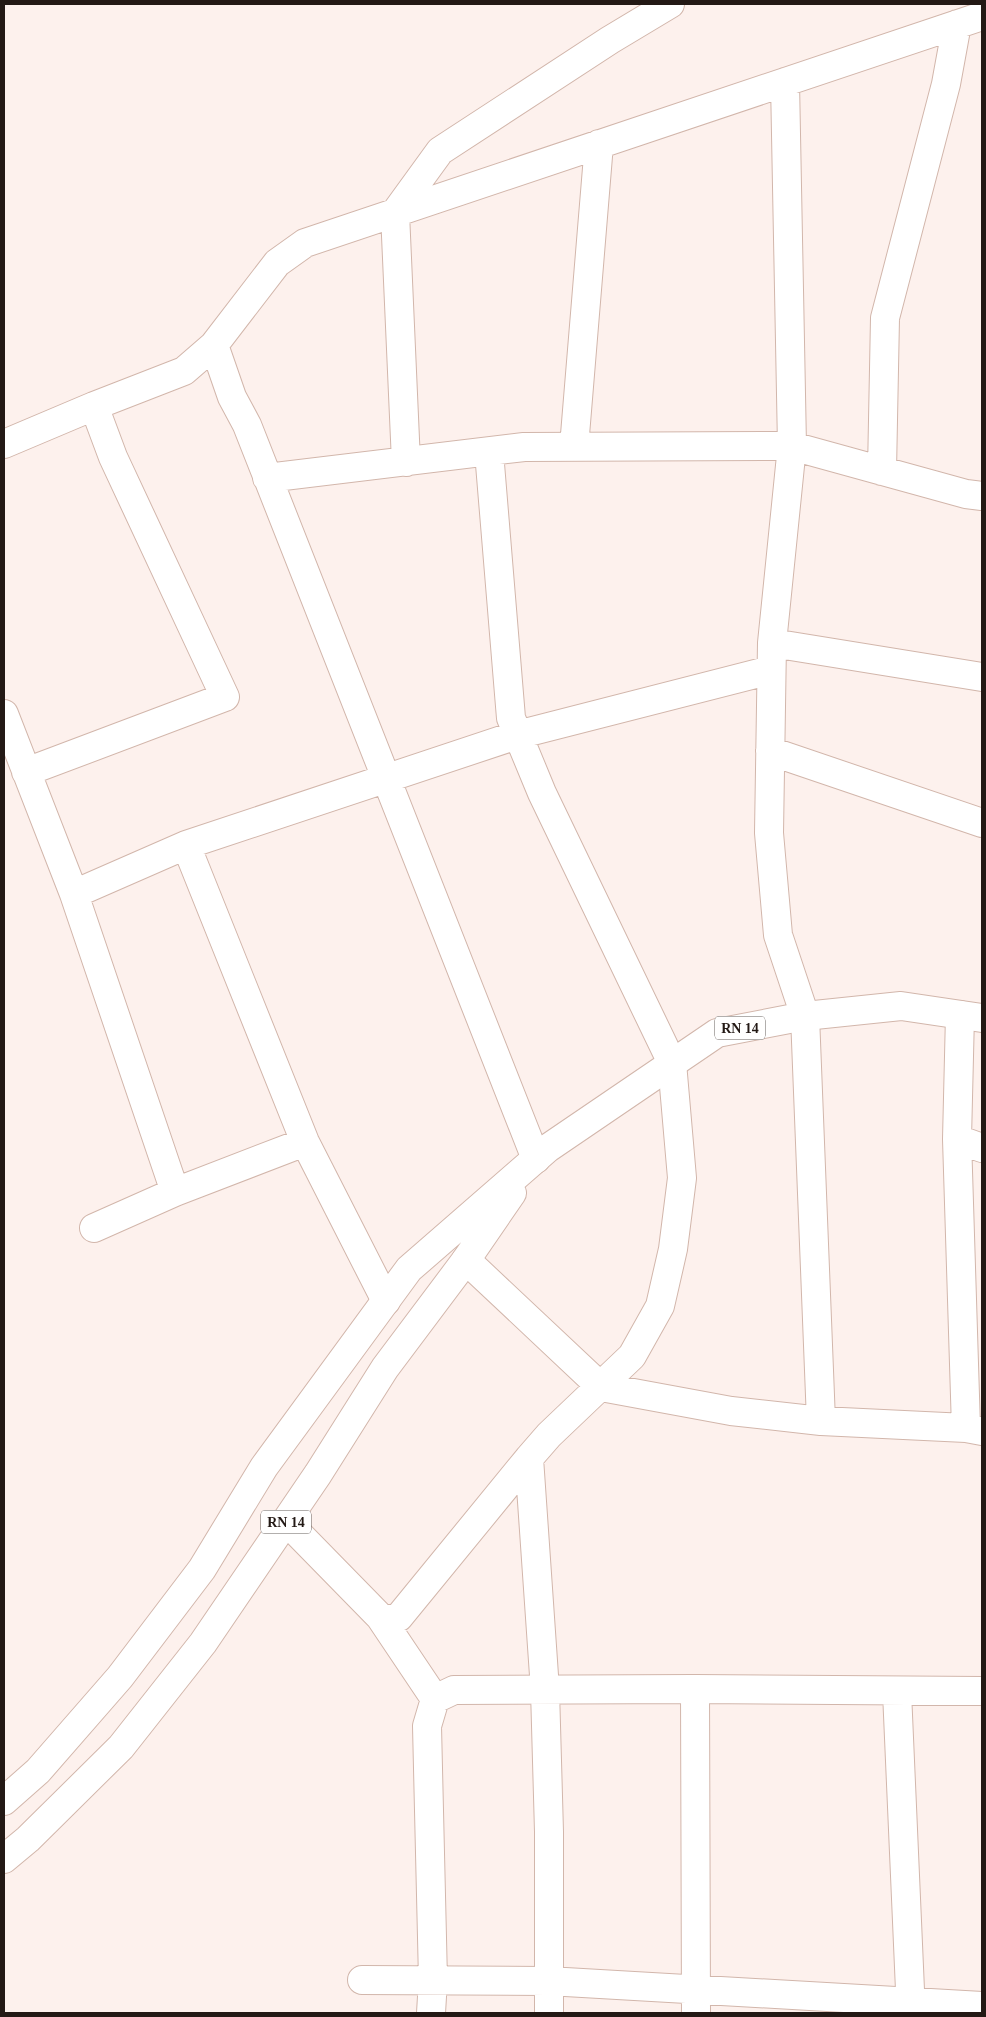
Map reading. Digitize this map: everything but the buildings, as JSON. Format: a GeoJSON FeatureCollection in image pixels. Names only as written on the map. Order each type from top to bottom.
{"type":"FeatureCollection","features":[{"type":"Feature","properties":{"kind":"street"},"geometry":{"type":"LineString","coordinates":[[406,462],[395,213],[440,152],[610,40],[670,4]]}},
{"type":"Feature","properties":{"kind":"street"},"geometry":{"type":"LineString","coordinates":[[4,444],[184,371],[214,345],[276,263],[305,243],[982,16]]}},
{"type":"Feature","properties":{"kind":"street"},"geometry":{"type":"LineString","coordinates":[[882,471],[885,318],[946,84],[957,24]]}},
{"type":"Feature","properties":{"kind":"street"},"geometry":{"type":"LineString","coordinates":[[784,82],[792,446],[772,643],[769,833],[778,935],[805,1016],[821,1421]]}},
{"type":"Feature","properties":{"kind":"street"},"geometry":{"type":"LineString","coordinates":[[574,447],[599,144]]}},
{"type":"Feature","properties":{"kind":"street"},"geometry":{"type":"LineString","coordinates":[[214,345],[232,397],[246,425],[536,1159]]}},
{"type":"Feature","properties":{"kind":"street"},"geometry":{"type":"LineString","coordinates":[[26,772],[225,697],[112,457],[94,406]]}},
{"type":"Feature","properties":{"kind":"street"},"geometry":{"type":"LineString","coordinates":[[267,478],[524,447],[792,446],[966,494],[982,496]]}},
{"type":"Feature","properties":{"kind":"street"},"geometry":{"type":"LineString","coordinates":[[380,1618],[399,1617],[549,1435],[632,1356],[660,1306],[674,1249],[682,1178],[672,1064],[542,793],[511,718],[489,452]]}},
{"type":"Feature","properties":{"kind":"street"},"geometry":{"type":"LineString","coordinates":[[772,643],[982,678]]}},
{"type":"Feature","properties":{"kind":"street"},"geometry":{"type":"LineString","coordinates":[[74,894],[186,845],[517,735],[771,670]]}},
{"type":"Feature","properties":{"kind":"street"},"geometry":{"type":"LineString","coordinates":[[4,714],[74,894],[175,1192]]}},
{"type":"Feature","properties":{"kind":"street"},"geometry":{"type":"LineString","coordinates":[[770,751],[982,823]]}},
{"type":"Feature","properties":{"kind":"street"},"geometry":{"type":"LineString","coordinates":[[186,845],[305,1142],[386,1301]]}},
{"type":"Feature","properties":{"kind":"street","name":"RN 14"},"geometry":{"type":"LineString","coordinates":[[4,1801],[38,1771],[120,1677],[202,1569],[264,1467],[409,1269],[548,1148],[717,1033],[805,1016],[901,1006],[971,1017]]}},
{"type":"Feature","properties":{"kind":"street"},"geometry":{"type":"LineString","coordinates":[[466,1260],[601,1387],[731,1411],[821,1421],[974,1430],[970,1144],[971,1017]]}},
{"type":"Feature","properties":{"kind":"street"},"geometry":{"type":"LineString","coordinates":[[94,1228],[175,1192],[305,1142]]}},
{"type":"Feature","properties":{"kind":"street","name":"RN 14"},"geometry":{"type":"LineString","coordinates":[[4,1859],[28,1839],[121,1747],[203,1643],[318,1474],[385,1368],[466,1260],[536,1159]]}},
{"type":"Feature","properties":{"kind":"street"},"geometry":{"type":"LineString","coordinates":[[529,1458],[545,1690],[549,1832],[549,2013]]}},
{"type":"Feature","properties":{"kind":"street"},"geometry":{"type":"LineString","coordinates":[[286,1521],[380,1618],[435,1699]]}},
{"type":"Feature","properties":{"kind":"street"},"geometry":{"type":"LineString","coordinates":[[696,1689],[696,2001]]}},
{"type":"Feature","properties":{"kind":"street"},"geometry":{"type":"LineString","coordinates":[[431,2013],[433,1980],[427,1726],[435,1699],[454,1690],[982,1691]]}},
{"type":"Feature","properties":{"kind":"street"},"geometry":{"type":"LineString","coordinates":[[896,1692],[911,2007]]}},
{"type":"Feature","properties":{"kind":"street"},"geometry":{"type":"LineString","coordinates":[[362,1980],[548,1981],[696,2001],[911,2007],[982,2006]]}}]}
